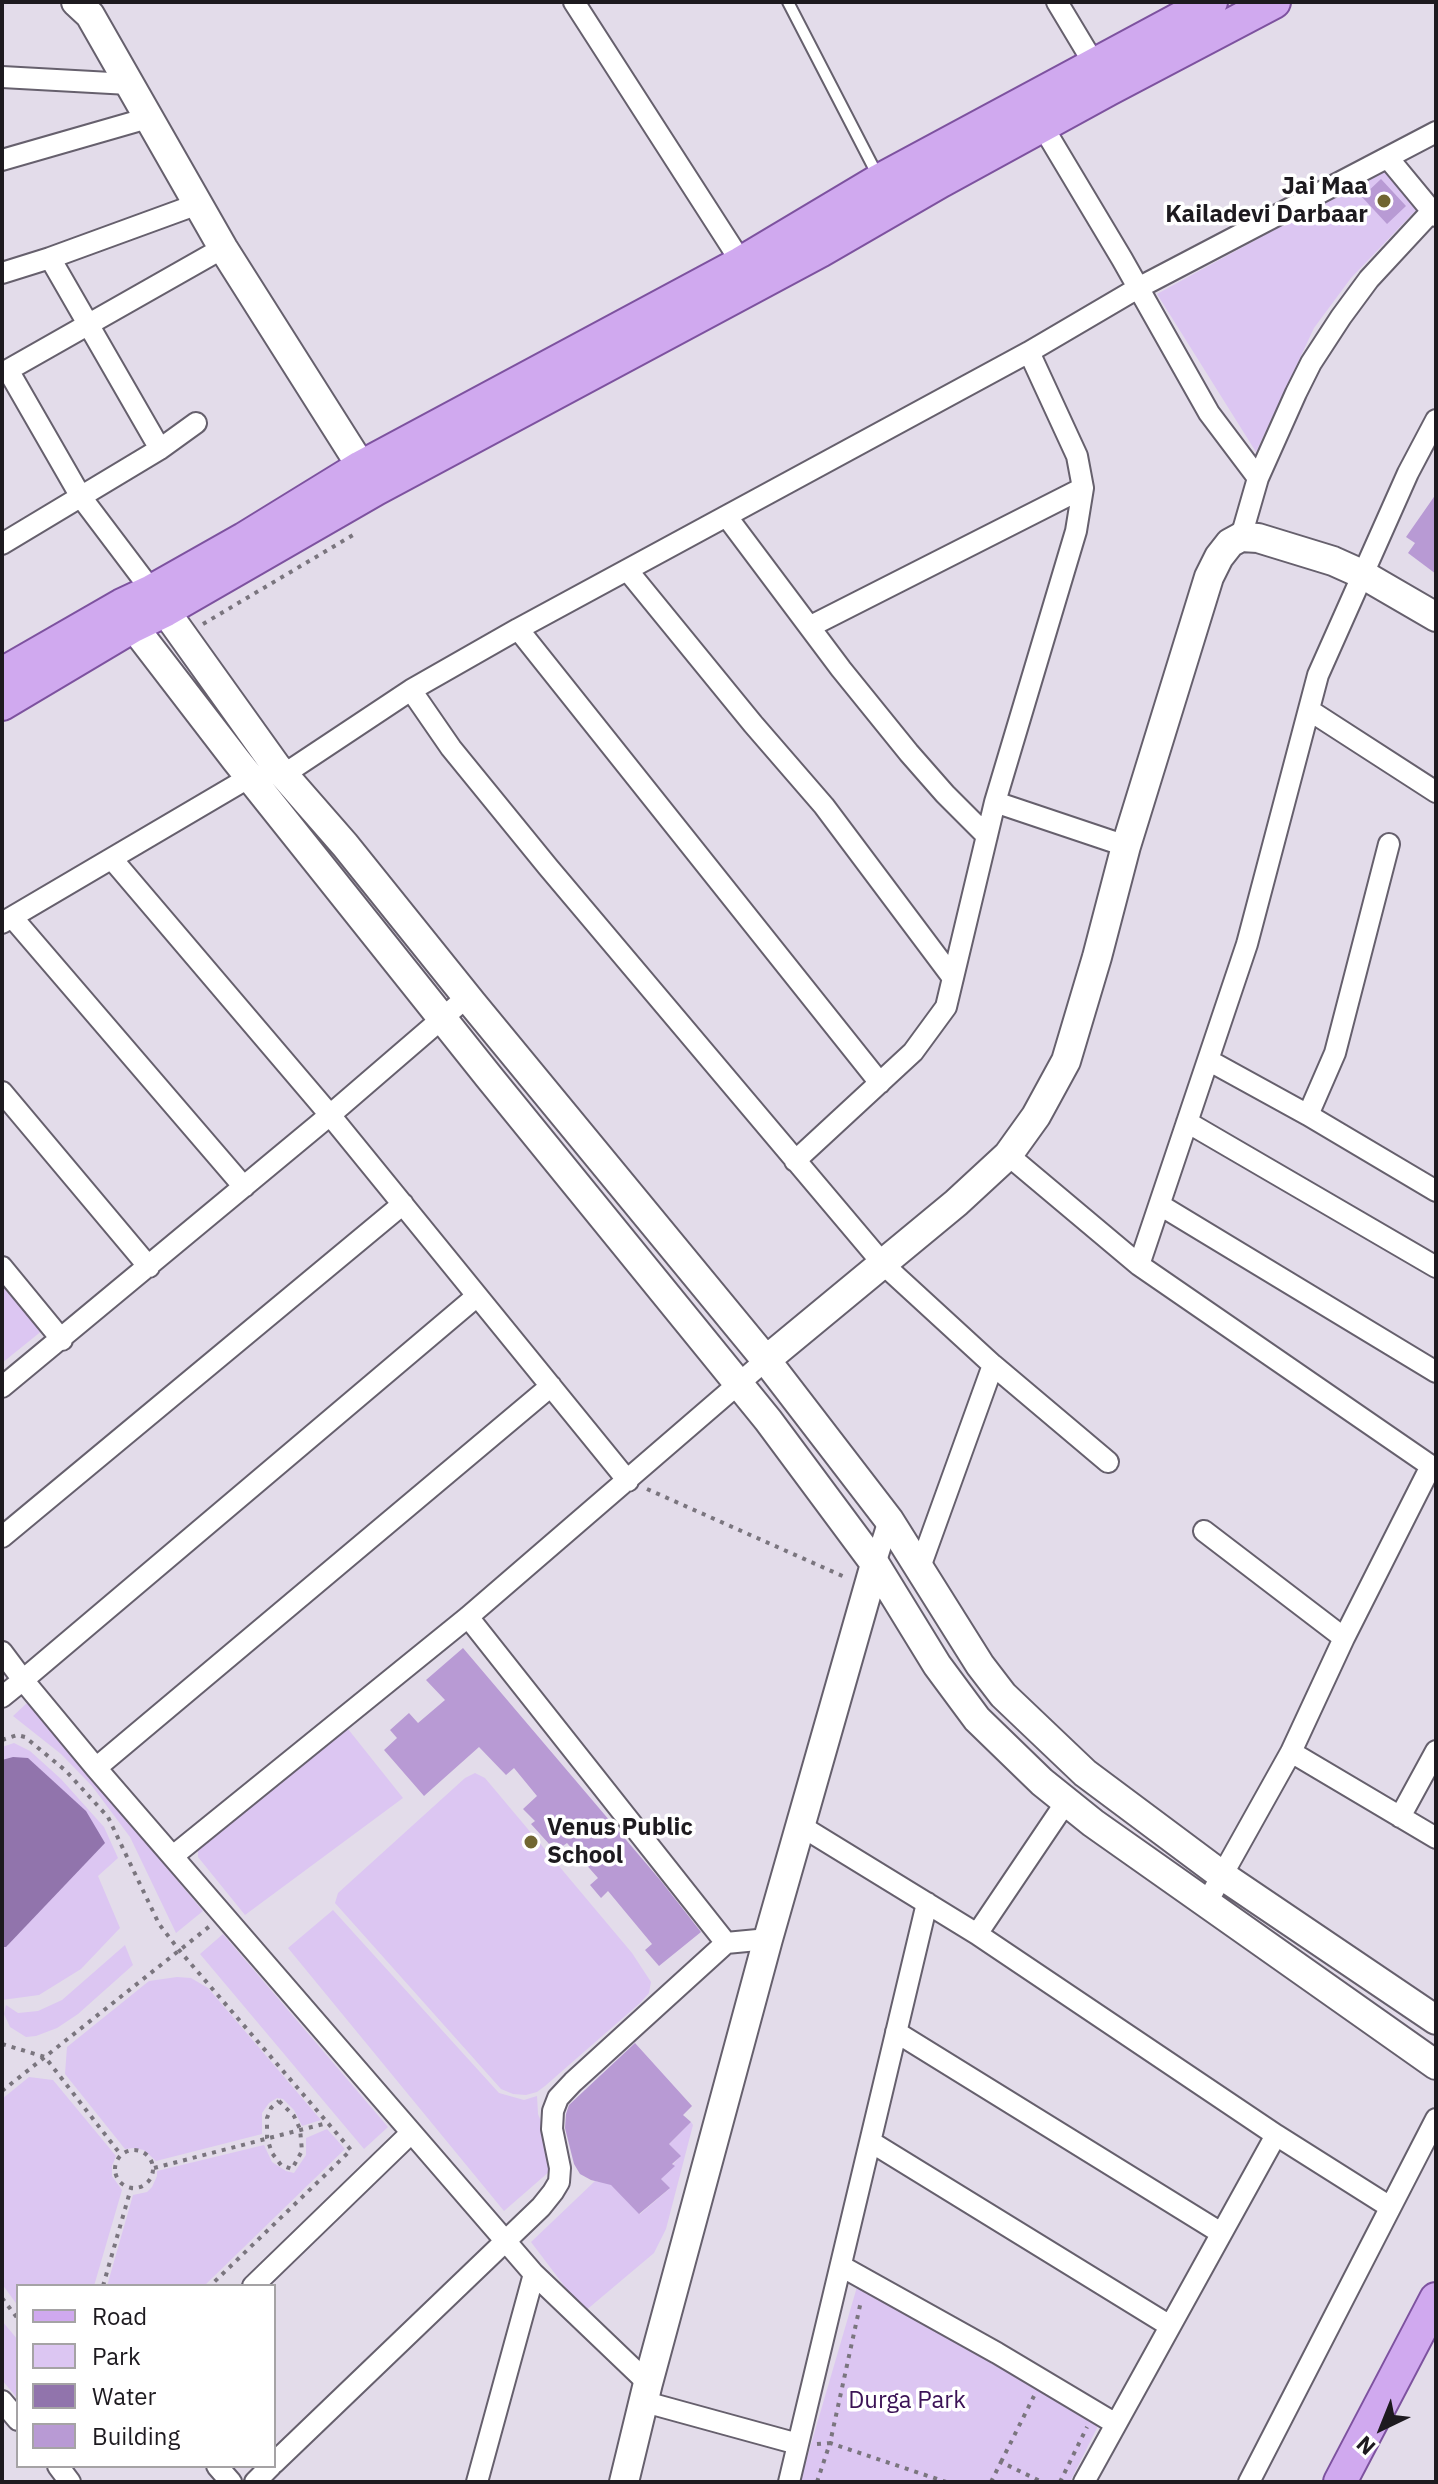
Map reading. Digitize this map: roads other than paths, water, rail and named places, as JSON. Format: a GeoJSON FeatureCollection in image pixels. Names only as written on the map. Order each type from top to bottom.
{"type":"FeatureCollection","features":[{"type":"Feature","properties":{"kind":"main road"},"geometry":{"type":"LineString","coordinates":[[2,674],[127,615],[167,612],[369,478],[749,274],[820,251],[888,194],[1101,76],[1211,2]]}},
{"type":"Feature","properties":{"kind":"main road"},"geometry":{"type":"LineString","coordinates":[[888,194],[1043,127],[1101,76],[1274,2]]}},
{"type":"Feature","properties":{"kind":"main road"},"geometry":{"type":"LineString","coordinates":[[2,704],[127,615]]}},
{"type":"Feature","properties":{"kind":"main road"},"geometry":{"type":"LineString","coordinates":[[1340,2482],[1436,2299]]}},
{"type":"Feature","properties":{"kind":"street"},"geometry":{"type":"LineString","coordinates":[[76,2],[90,15],[223,248],[369,478]]}},
{"type":"Feature","properties":{"kind":"street"},"geometry":{"type":"LineString","coordinates":[[574,2],[749,274]]}},
{"type":"Feature","properties":{"kind":"street"},"geometry":{"type":"LineString","coordinates":[[1057,2],[1101,76]]}},
{"type":"Feature","properties":{"kind":"street"},"geometry":{"type":"LineString","coordinates":[[2,77],[129,84]]}},
{"type":"Feature","properties":{"kind":"street"},"geometry":{"type":"LineString","coordinates":[[2,160],[148,118]]}},
{"type":"Feature","properties":{"kind":"street"},"geometry":{"type":"LineString","coordinates":[[1043,127],[1209,413],[1258,478]]}},
{"type":"Feature","properties":{"kind":"street"},"geometry":{"type":"LineString","coordinates":[[283,775],[411,690],[518,629],[1029,352],[1138,288],[1436,132]]}},
{"type":"Feature","properties":{"kind":"street"},"geometry":{"type":"LineString","coordinates":[[1241,537],[1258,478],[1311,363],[1369,279],[1434,214],[1388,158]]}},
{"type":"Feature","properties":{"kind":"street"},"geometry":{"type":"LineString","coordinates":[[2,273],[198,204]]}},
{"type":"Feature","properties":{"kind":"street"},"geometry":{"type":"LineString","coordinates":[[223,248],[5,371],[81,497],[283,775],[345,845],[766,1360],[889,1520],[980,1665],[1011,1704],[1085,1773],[1223,1876],[1436,2020]]}},
{"type":"Feature","properties":{"kind":"street"},"geometry":{"type":"LineString","coordinates":[[50,258],[160,449]]}},
{"type":"Feature","properties":{"kind":"street"},"geometry":{"type":"LineString","coordinates":[[795,1161],[913,1052],[946,1007],[995,802],[1076,531],[1083,488],[1077,456],[1029,352]]}},
{"type":"Feature","properties":{"kind":"street"},"geometry":{"type":"LineString","coordinates":[[1139,1265],[1247,944],[1318,675],[1414,461],[1436,420]]}},
{"type":"Feature","properties":{"kind":"street"},"geometry":{"type":"LineString","coordinates":[[2,544],[160,449],[196,423]]}},
{"type":"Feature","properties":{"kind":"street"},"geometry":{"type":"LineString","coordinates":[[811,626],[1083,488]]}},
{"type":"Feature","properties":{"kind":"street"},"geometry":{"type":"LineString","coordinates":[[727,517],[841,669],[909,753],[987,836]]}},
{"type":"Feature","properties":{"kind":"street"},"geometry":{"type":"LineString","coordinates":[[173,1856],[468,1617],[738,1383],[884,1265],[1008,1155],[1036,1116],[1066,1061],[1126,846],[1209,577],[1230,543],[1241,537],[1288,546],[1362,574],[1436,617]]}},
{"type":"Feature","properties":{"kind":"street"},"geometry":{"type":"LineString","coordinates":[[628,571],[743,713],[824,806],[953,978]]}},
{"type":"Feature","properties":{"kind":"street"},"geometry":{"type":"LineString","coordinates":[[127,615],[250,777],[738,1383],[954,1690],[1008,1750],[1066,1802],[1436,2065]]}},
{"type":"Feature","properties":{"kind":"street"},"geometry":{"type":"LineString","coordinates":[[518,629],[880,1083]]}},
{"type":"Feature","properties":{"kind":"street"},"geometry":{"type":"LineString","coordinates":[[411,690],[451,748],[548,867],[884,1265],[993,1365],[1108,1462]]}},
{"type":"Feature","properties":{"kind":"street"},"geometry":{"type":"LineString","coordinates":[[1309,710],[1436,792]]}},
{"type":"Feature","properties":{"kind":"street"},"geometry":{"type":"LineString","coordinates":[[244,1187],[7,920],[250,777]]}},
{"type":"Feature","properties":{"kind":"street"},"geometry":{"type":"LineString","coordinates":[[995,802],[1126,846]]}},
{"type":"Feature","properties":{"kind":"street"},"geometry":{"type":"LineString","coordinates":[[1308,1115],[1335,1053],[1389,844]]}},
{"type":"Feature","properties":{"kind":"street"},"geometry":{"type":"LineString","coordinates":[[112,859],[330,1115],[628,1481]]}},
{"type":"Feature","properties":{"kind":"street"},"geometry":{"type":"LineString","coordinates":[[2,1387],[62,1340],[467,997]]}},
{"type":"Feature","properties":{"kind":"street"},"geometry":{"type":"LineString","coordinates":[[1208,1060],[1433,1183]]}},
{"type":"Feature","properties":{"kind":"street"},"geometry":{"type":"LineString","coordinates":[[2,1092],[149,1267]]}},
{"type":"Feature","properties":{"kind":"street"},"geometry":{"type":"LineString","coordinates":[[1187,1122],[1436,1267]]}},
{"type":"Feature","properties":{"kind":"street"},"geometry":{"type":"LineString","coordinates":[[1008,1155],[1139,1265],[1434,1460],[1344,1638],[1291,1752],[1206,1904]]}},
{"type":"Feature","properties":{"kind":"street"},"geometry":{"type":"LineString","coordinates":[[2,1537],[403,1204]]}},
{"type":"Feature","properties":{"kind":"street"},"geometry":{"type":"LineString","coordinates":[[1160,1205],[1436,1372]]}},
{"type":"Feature","properties":{"kind":"street"},"geometry":{"type":"LineString","coordinates":[[2,1267],[62,1340]]}},
{"type":"Feature","properties":{"kind":"street"},"geometry":{"type":"LineString","coordinates":[[2,1697],[477,1296]]}},
{"type":"Feature","properties":{"kind":"street"},"geometry":{"type":"LineString","coordinates":[[919,1570],[993,1365]]}},
{"type":"Feature","properties":{"kind":"street"},"geometry":{"type":"LineString","coordinates":[[96,1768],[551,1386]]}},
{"type":"Feature","properties":{"kind":"street"},"geometry":{"type":"LineString","coordinates":[[624,2482],[768,1939],[889,1520]]}},
{"type":"Feature","properties":{"kind":"street"},"geometry":{"type":"LineString","coordinates":[[1204,1531],[1344,1638]]}},
{"type":"Feature","properties":{"kind":"street"},"geometry":{"type":"LineString","coordinates":[[468,1617],[726,1943]]}},
{"type":"Feature","properties":{"kind":"street"},"geometry":{"type":"LineString","coordinates":[[2,1652],[96,1768],[505,2242],[647,2392],[798,2444]]}},
{"type":"Feature","properties":{"kind":"street"},"geometry":{"type":"LineString","coordinates":[[1400,1817],[1436,1751]]}},
{"type":"Feature","properties":{"kind":"street"},"geometry":{"type":"LineString","coordinates":[[1291,1752],[1436,1838]]}},
{"type":"Feature","properties":{"kind":"street"},"geometry":{"type":"LineString","coordinates":[[977,1934],[1066,1802]]}},
{"type":"Feature","properties":{"kind":"street"},"geometry":{"type":"LineString","coordinates":[[801,1826],[977,1934],[1276,2135],[1390,2207]]}},
{"type":"Feature","properties":{"kind":"street"},"geometry":{"type":"LineString","coordinates":[[789,2482],[927,1903]]}},
{"type":"Feature","properties":{"kind":"street"},"geometry":{"type":"LineString","coordinates":[[276,2462],[541,2207],[559,2182],[560,2168],[552,2129],[553,2111],[558,2098],[726,1943],[768,1939]]}},
{"type":"Feature","properties":{"kind":"street"},"geometry":{"type":"LineString","coordinates":[[896,2032],[1221,2233]]}},
{"type":"Feature","properties":{"kind":"street"},"geometry":{"type":"LineString","coordinates":[[1249,2482],[1436,2119]]}},
{"type":"Feature","properties":{"kind":"street"},"geometry":{"type":"LineString","coordinates":[[255,2284],[411,2133]]}},
{"type":"Feature","properties":{"kind":"street"},"geometry":{"type":"LineString","coordinates":[[1084,2482],[1276,2135]]}},
{"type":"Feature","properties":{"kind":"street"},"geometry":{"type":"LineString","coordinates":[[871,2142],[1170,2326]]}},
{"type":"Feature","properties":{"kind":"street"},"geometry":{"type":"LineString","coordinates":[[841,2266],[1116,2424]]}},
{"type":"Feature","properties":{"kind":"street"},"geometry":{"type":"LineString","coordinates":[[477,2482],[534,2274]]}},
{"type":"Feature","properties":{"kind":"street"},"geometry":{"type":"LineString","coordinates":[[2,2401],[16,2418]]}},
{"type":"Feature","properties":{"kind":"street"},"geometry":{"type":"LineString","coordinates":[[255,2482],[270,2468]]}},
{"type":"Feature","properties":{"kind":"lane"},"geometry":{"type":"LineString","coordinates":[[788,2],[888,194]]}},
{"type":"Feature","properties":{"kind":"water"},"geometry":{"type":"Polygon","coordinates":[[[28,1758],[86,1811],[105,1843],[6,1947],[2,1947],[2,1760],[28,1758]]]}},
{"type":"Feature","properties":{"kind":"place","name":"Jai Maa Kailadevi Darbaar"},"geometry":{"type":"Point","coordinates":[1384,201]}},
{"type":"Feature","properties":{"kind":"place","name":"Venus Public School"},"geometry":{"type":"Point","coordinates":[531,1842]}},
{"type":"Feature","properties":{"kind":"park label","name":"Durga Park"},"geometry":{"type":"Point","coordinates":[907,2401]}}]}
